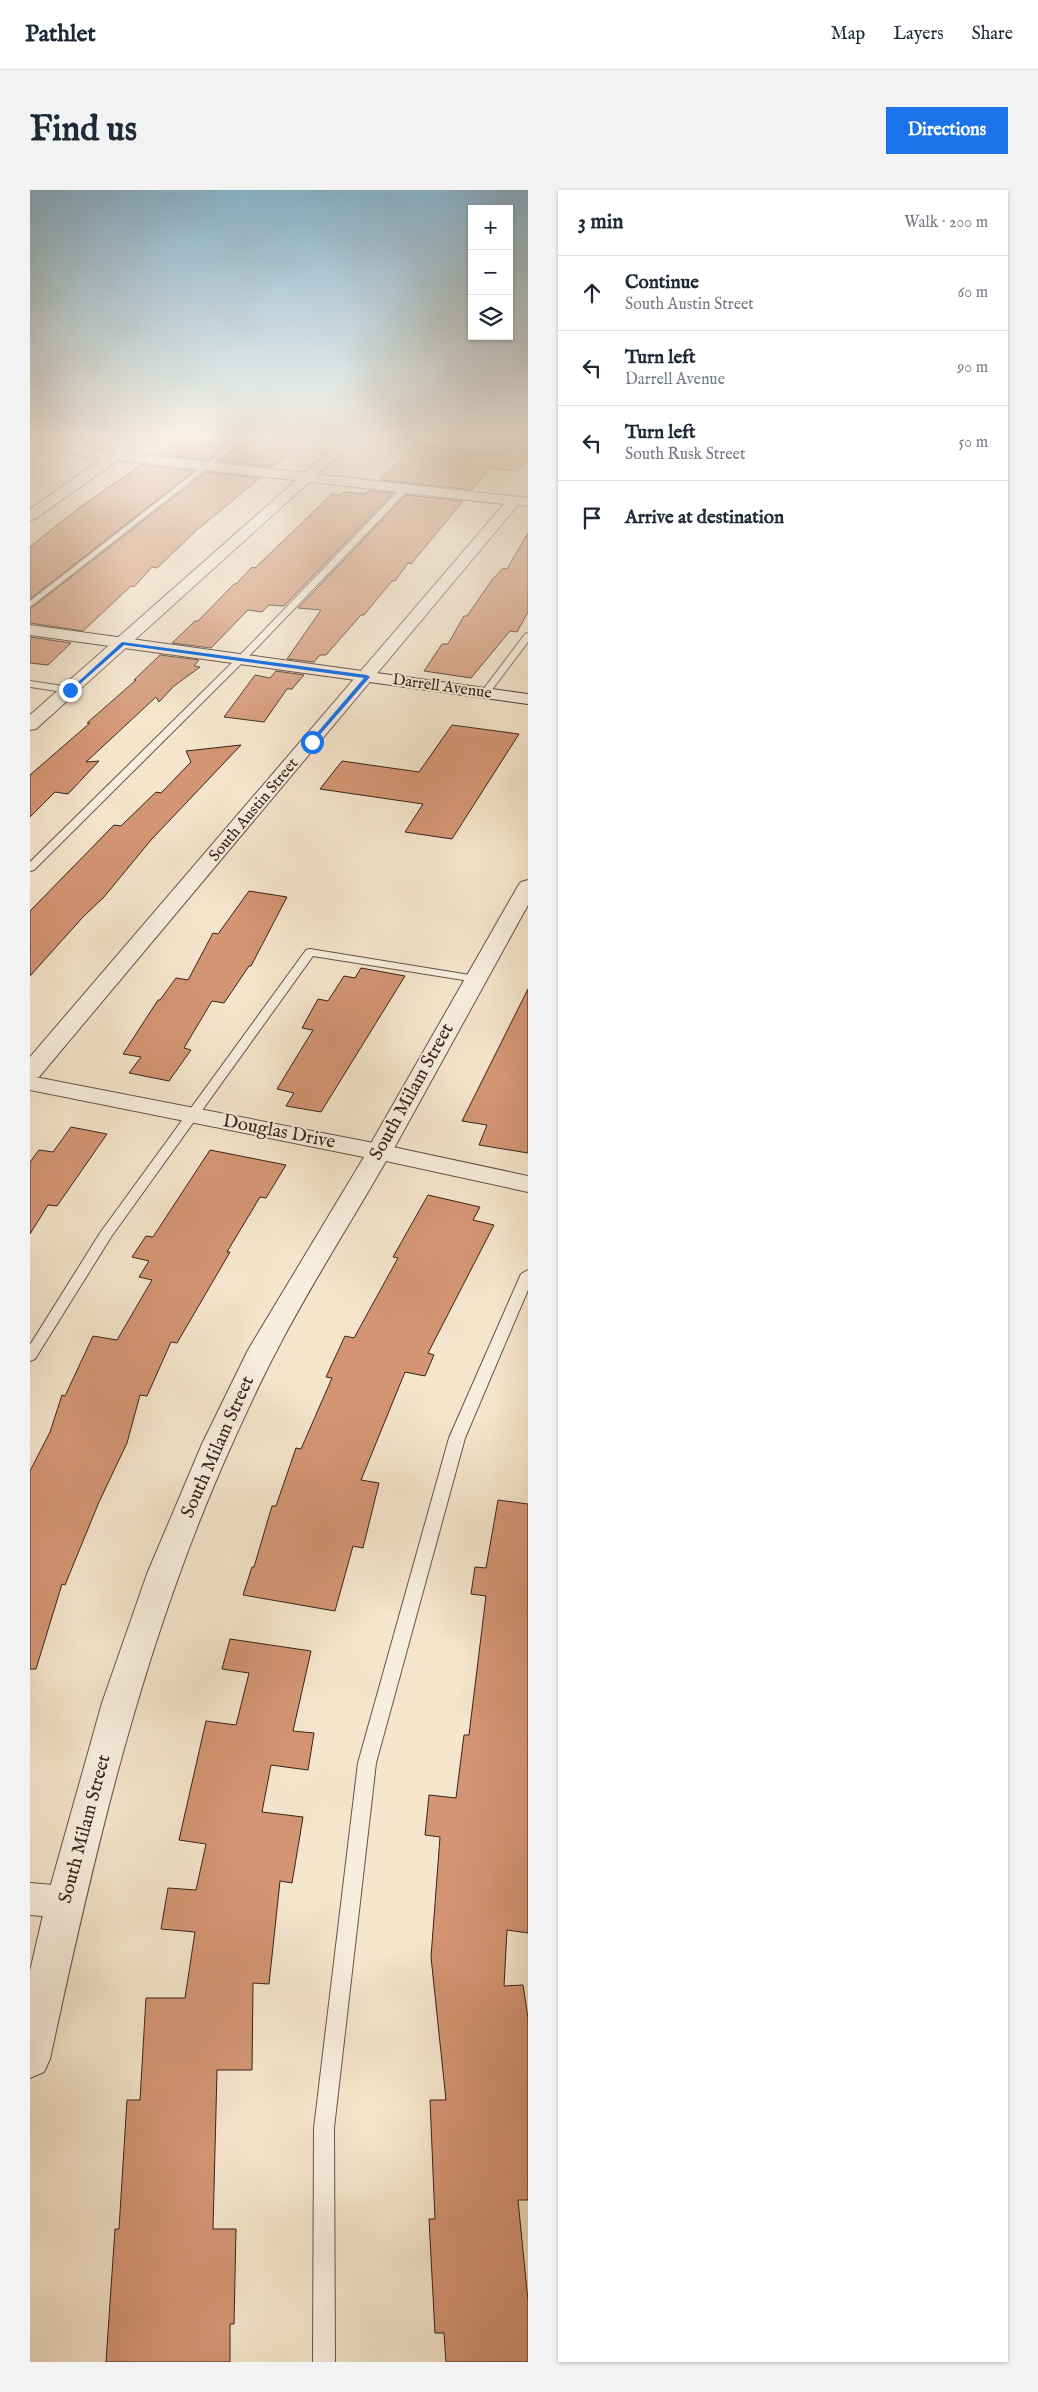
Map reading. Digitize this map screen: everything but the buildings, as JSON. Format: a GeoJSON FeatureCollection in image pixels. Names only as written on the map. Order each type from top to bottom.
{"type":"FeatureCollection","features":[{"type":"Feature","properties":{"kind":"street"},"geometry":{"type":"LineString","coordinates":[[30,725],[240,539]]}},
{"type":"Feature","properties":{"kind":"street","name":"South Austin Street"},"geometry":{"type":"LineString","coordinates":[[30,1072],[367,677],[488,539]]}},
{"type":"Feature","properties":{"kind":"street","name":"Darrell Avenue"},"geometry":{"type":"LineString","coordinates":[[30,630],[528,699]]}},
{"type":"Feature","properties":{"kind":"street","name":"South Milam Street"},"geometry":{"type":"LineString","coordinates":[[30,2059],[47,1901],[119,1703],[163,1574],[213,1453],[262,1350],[379,1152],[528,886]]}},
{"type":"Feature","properties":{"kind":"street","name":"Douglas Drive"},"geometry":{"type":"LineString","coordinates":[[30,1083],[379,1152],[528,1184]]}},
{"type":"Feature","properties":{"kind":"lane"},"geometry":{"type":"LineString","coordinates":[[30,605],[114,539]]}},
{"type":"Feature","properties":{"kind":"lane"},"geometry":{"type":"LineString","coordinates":[[30,868],[241,659],[356,539]]}},
{"type":"Feature","properties":{"kind":"lane"},"geometry":{"type":"LineString","coordinates":[[486,693],[528,636]]}},
{"type":"Feature","properties":{"kind":"lane"},"geometry":{"type":"LineString","coordinates":[[30,684],[70,690]]}},
{"type":"Feature","properties":{"kind":"lane"},"geometry":{"type":"LineString","coordinates":[[30,1356],[105,1236],[310,952],[476,979]]}},
{"type":"Feature","properties":{"kind":"lane"},"geometry":{"type":"LineString","coordinates":[[324,2362],[324,2128],[367,1763],[457,1438],[528,1274]]}},
{"type":"Feature","properties":{"kind":"route"},"geometry":{"type":"LineString","coordinates":[[70,690],[123,643],[367,677],[312,742]]}}]}
